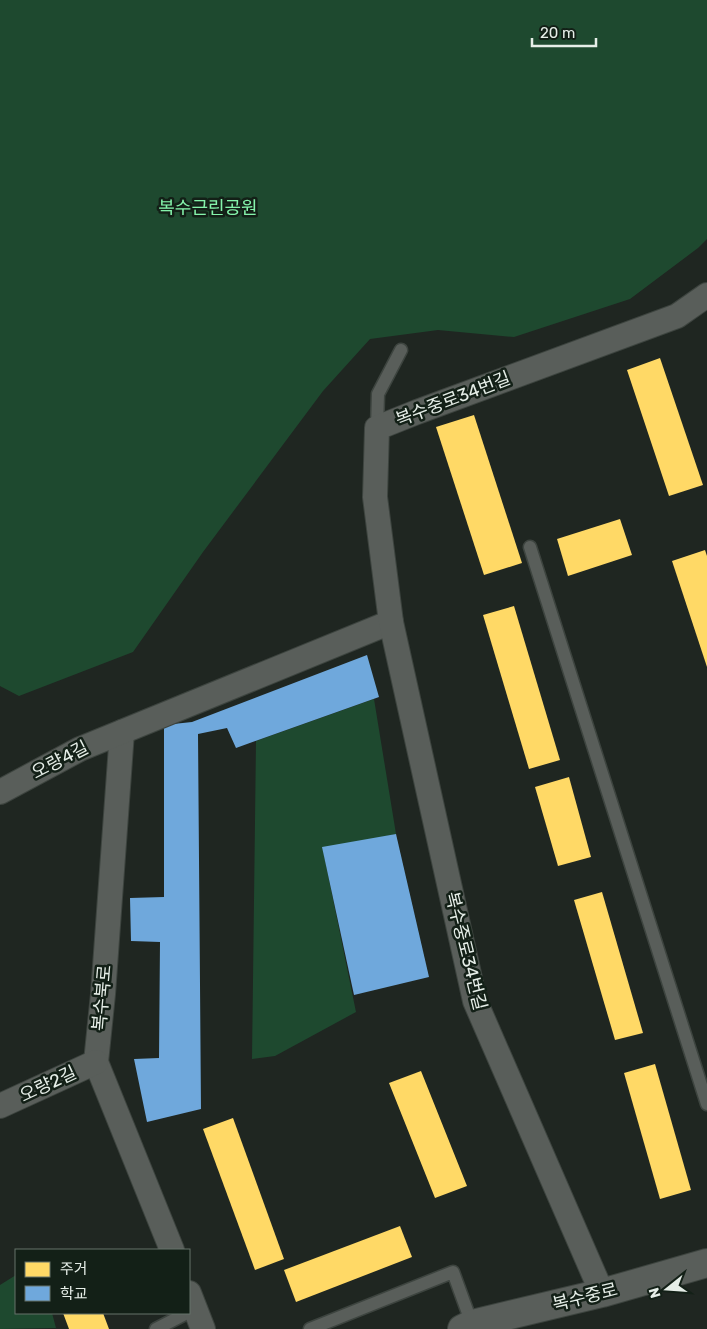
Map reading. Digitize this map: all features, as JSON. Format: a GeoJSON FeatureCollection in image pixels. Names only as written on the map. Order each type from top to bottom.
{"type":"FeatureCollection","features":[{"type":"Feature","properties":{"kind":"street","name":"복수중로34번길"},"geometry":{"type":"LineString","coordinates":[[602,1293],[475,1001],[391,622],[375,497],[377,428],[426,408],[677,316],[707,295]]}},
{"type":"Feature","properties":{"kind":"street"},"geometry":{"type":"LineString","coordinates":[[122,732],[391,622]]}},
{"type":"Feature","properties":{"kind":"street","name":"오량4길"},"geometry":{"type":"LineString","coordinates":[[0,792],[80,749],[122,732]]}},
{"type":"Feature","properties":{"kind":"street","name":"복수북로"},"geometry":{"type":"LineString","coordinates":[[122,732],[103,994],[96,1062],[172,1249]]}},
{"type":"Feature","properties":{"kind":"street","name":"오량2길"},"geometry":{"type":"LineString","coordinates":[[0,1106],[96,1062]]}},
{"type":"Feature","properties":{"kind":"street","name":"복수중로"},"geometry":{"type":"LineString","coordinates":[[467,1327],[602,1293],[707,1263]]}},
{"type":"Feature","properties":{"kind":"lane"},"geometry":{"type":"LineString","coordinates":[[377,428],[378,394],[401,350]]}},
{"type":"Feature","properties":{"kind":"lane"},"geometry":{"type":"LineString","coordinates":[[530,547],[707,1104]]}},
{"type":"Feature","properties":{"kind":"lane"},"geometry":{"type":"LineString","coordinates":[[310,1329],[453,1272],[467,1327]]}},
{"type":"Feature","properties":{"kind":"lane"},"geometry":{"type":"LineString","coordinates":[[156,1329],[187,1314]]}},
{"type":"Feature","properties":{"kind":"green space","name":"복수근린공원"},"geometry":{"type":"Polygon","coordinates":[[[0,0],[707,0],[707,239],[698,248],[630,299],[514,337],[438,330],[370,339],[323,391],[203,552],[133,652],[19,696],[0,686],[0,0]]]}},
{"type":"Feature","properties":{"kind":"green space"},"geometry":{"type":"Polygon","coordinates":[[[374,699],[396,834],[323,850],[356,1012],[275,1056],[252,1059],[256,741],[374,699]]]}},
{"type":"Feature","properties":{"kind":"green space"},"geometry":{"type":"Polygon","coordinates":[[[15,1276],[15,1314],[52,1314],[56,1328],[0,1329],[0,1285],[15,1276]]]}},
{"type":"Feature","properties":{"kind":"building: 주거"},"geometry":{"type":"Polygon","coordinates":[[[660,358],[703,485],[669,496],[627,370],[660,358]]]}},
{"type":"Feature","properties":{"kind":"building: 주거"},"geometry":{"type":"Polygon","coordinates":[[[474,415],[522,563],[484,575],[436,427],[474,415]]]}},
{"type":"Feature","properties":{"kind":"building: 주거"},"geometry":{"type":"Polygon","coordinates":[[[620,519],[632,555],[568,576],[557,539],[620,519]]]}},
{"type":"Feature","properties":{"kind":"building: 주거"},"geometry":{"type":"Polygon","coordinates":[[[705,550],[707,556],[707,667],[672,561],[705,550]]]}},
{"type":"Feature","properties":{"kind":"building: 주거"},"geometry":{"type":"Polygon","coordinates":[[[514,606],[560,760],[529,769],[483,615],[514,606]]]}},
{"type":"Feature","properties":{"kind":"building: 주거"},"geometry":{"type":"Polygon","coordinates":[[[569,777],[591,857],[558,866],[535,787],[569,777]]]}},
{"type":"Feature","properties":{"kind":"building: 주거"},"geometry":{"type":"Polygon","coordinates":[[[602,892],[643,1033],[615,1040],[574,900],[602,892]]]}},
{"type":"Feature","properties":{"kind":"building: 주거"},"geometry":{"type":"Polygon","coordinates":[[[655,1064],[691,1190],[660,1199],[624,1073],[655,1064]]]}},
{"type":"Feature","properties":{"kind":"building: 주거"},"geometry":{"type":"Polygon","coordinates":[[[421,1071],[467,1186],[435,1198],[389,1083],[421,1071]]]}},
{"type":"Feature","properties":{"kind":"building: 주거"},"geometry":{"type":"Polygon","coordinates":[[[233,1118],[284,1259],[255,1270],[203,1129],[233,1118]]]}},
{"type":"Feature","properties":{"kind":"building: 주거"},"geometry":{"type":"Polygon","coordinates":[[[400,1226],[412,1257],[296,1302],[284,1270],[400,1226]]]}},
{"type":"Feature","properties":{"kind":"building: 주거"},"geometry":{"type":"Polygon","coordinates":[[[63,1314],[103,1314],[109,1329],[69,1329],[63,1314]]]}},
{"type":"Feature","properties":{"kind":"building: 학교"},"geometry":{"type":"Polygon","coordinates":[[[367,655],[379,697],[236,748],[227,728],[198,734],[201,1109],[147,1122],[134,1059],[159,1058],[160,942],[131,941],[130,898],[164,897],[164,725],[192,722],[367,655]]]}},
{"type":"Feature","properties":{"kind":"building: 학교"},"geometry":{"type":"Polygon","coordinates":[[[396,834],[429,977],[354,995],[322,847],[396,834]]]}}]}
